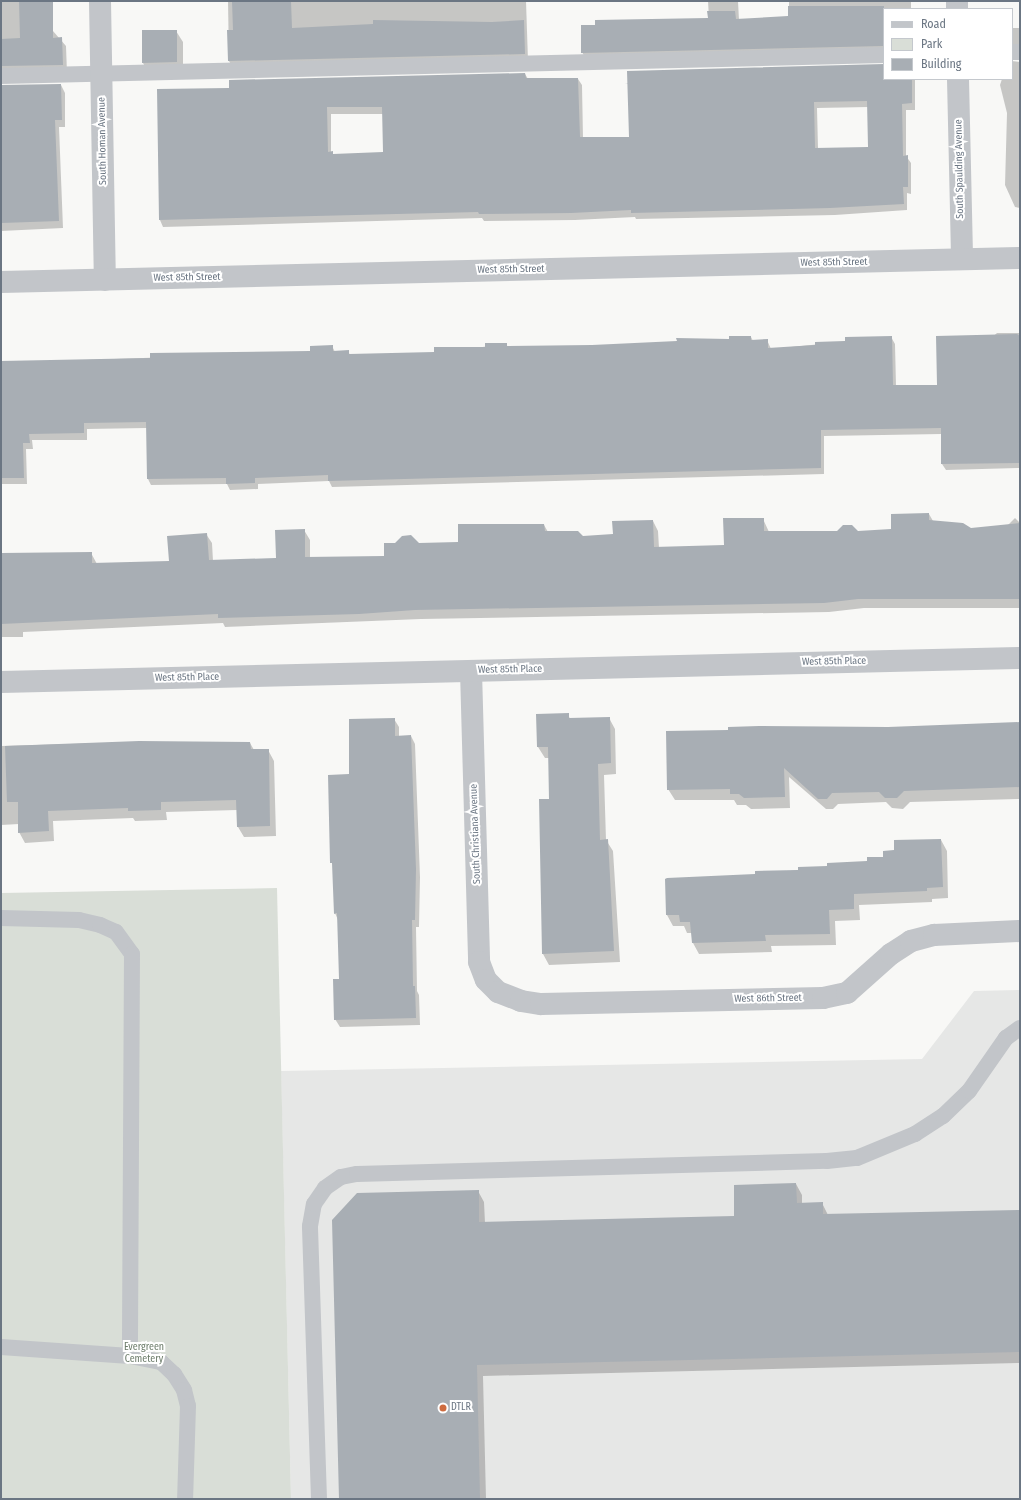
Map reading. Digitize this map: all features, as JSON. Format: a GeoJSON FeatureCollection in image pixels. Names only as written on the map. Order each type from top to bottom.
{"type":"FeatureCollection","features":[{"type":"Feature","properties":{"kind":"street","name":"South Homan Avenue"},"geometry":{"type":"LineString","coordinates":[[100,1],[105,280]]}},
{"type":"Feature","properties":{"kind":"street","name":"South Spaulding Avenue"},"geometry":{"type":"LineString","coordinates":[[958,80],[962,259]]}},
{"type":"Feature","properties":{"kind":"street","name":"West 85th Street"},"geometry":{"type":"LineString","coordinates":[[1,282],[1020,258]]}},
{"type":"Feature","properties":{"kind":"street","name":"West 85th Place"},"geometry":{"type":"LineString","coordinates":[[1,682],[1020,658]]}},
{"type":"Feature","properties":{"kind":"street","name":"South Christiana Avenue"},"geometry":{"type":"LineString","coordinates":[[471,671],[479,962],[486,980],[498,992]]}},
{"type":"Feature","properties":{"kind":"street","name":"West 86th Street"},"geometry":{"type":"LineString","coordinates":[[498,992],[521,1002],[541,1004],[823,998],[847,993],[891,954],[911,941],[934,935],[1020,931]]}},
{"type":"Feature","properties":{"kind":"lane"},"geometry":{"type":"LineString","coordinates":[[1,76],[883,55]]}},
{"type":"Feature","properties":{"kind":"lane"},"geometry":{"type":"LineString","coordinates":[[1,918],[79,920],[100,925],[116,932],[132,954],[130,1356]]}},
{"type":"Feature","properties":{"kind":"lane"},"geometry":{"type":"LineString","coordinates":[[319,1499],[310,1226],[314,1204],[330,1184],[341,1177],[357,1174],[827,1161],[857,1158],[915,1134],[943,1116],[969,1091],[1006,1038],[1020,1028]]}},
{"type":"Feature","properties":{"kind":"lane"},"geometry":{"type":"LineString","coordinates":[[1,1347],[130,1356],[161,1362],[174,1374],[184,1390],[188,1406],[185,1499]]}},
{"type":"Feature","properties":{"kind":"shaded area"},"geometry":{"type":"Polygon","coordinates":[[[1020,990],[1020,1499],[291,1499],[281,1071],[922,1059],[974,991],[1020,990]]]}},
{"type":"Feature","properties":{"kind":"green space","name":"Evergreen Cemetery"},"geometry":{"type":"Polygon","coordinates":[[[277,888],[291,1499],[1,1499],[1,893],[277,888]]]}},
{"type":"Feature","properties":{"kind":"building"},"geometry":{"type":"Polygon","coordinates":[[[19,1],[53,1],[53,38],[62,37],[63,65],[1,66],[1,39],[20,38],[19,1]]]}},
{"type":"Feature","properties":{"kind":"building"},"geometry":{"type":"Polygon","coordinates":[[[232,1],[291,1],[292,28],[373,24],[373,20],[492,22],[524,20],[525,54],[228,61],[227,30],[233,30],[232,1]]]}},
{"type":"Feature","properties":{"kind":"building"},"geometry":{"type":"Polygon","coordinates":[[[788,6],[884,6],[883,46],[581,53],[581,25],[595,25],[595,20],[708,18],[707,11],[735,11],[736,19],[788,16],[788,6]]]}},
{"type":"Feature","properties":{"kind":"building"},"geometry":{"type":"Polygon","coordinates":[[[142,30],[177,30],[177,62],[142,63],[142,30]]]}},
{"type":"Feature","properties":{"kind":"building"},"geometry":{"type":"Polygon","coordinates":[[[883,64],[883,80],[912,80],[912,103],[902,104],[903,156],[908,155],[908,187],[903,187],[904,204],[830,208],[631,213],[631,210],[571,213],[479,214],[478,212],[159,220],[157,89],[229,88],[229,80],[525,73],[526,78],[578,78],[580,137],[629,137],[627,71],[883,64]],[[867,101],[814,102],[815,148],[868,147],[867,101]],[[327,107],[328,152],[333,151],[333,154],[383,152],[382,107],[327,107]]]}},
{"type":"Feature","properties":{"kind":"building"},"geometry":{"type":"Polygon","coordinates":[[[61,84],[62,120],[55,120],[59,221],[1,223],[1,85],[61,84]]]}},
{"type":"Feature","properties":{"kind":"building"},"geometry":{"type":"Polygon","coordinates":[[[1017,334],[1020,336],[1020,463],[941,464],[941,428],[821,430],[821,468],[328,481],[328,475],[255,478],[255,483],[226,484],[226,478],[147,479],[146,422],[84,423],[84,433],[29,434],[30,443],[23,443],[24,478],[1,478],[1,361],[150,358],[150,353],[310,351],[310,346],[333,345],[333,351],[349,350],[349,354],[434,352],[434,347],[485,347],[485,343],[507,343],[507,346],[592,345],[677,341],[676,338],[729,339],[729,336],[751,336],[751,340],[768,339],[768,348],[815,345],[815,342],[845,341],[845,337],[892,336],[893,385],[937,385],[936,336],[1017,334]]]}},
{"type":"Feature","properties":{"kind":"building"},"geometry":{"type":"Polygon","coordinates":[[[929,513],[929,520],[963,523],[971,528],[1020,523],[1020,599],[858,599],[824,603],[415,610],[359,614],[218,618],[218,614],[1,624],[1,553],[92,552],[92,563],[169,561],[167,536],[207,533],[209,560],[276,558],[275,530],[305,529],[305,557],[384,556],[384,543],[395,543],[402,536],[411,535],[419,543],[458,542],[458,524],[544,524],[545,531],[578,531],[583,536],[613,534],[612,521],[653,520],[654,547],[724,545],[723,518],[764,518],[764,531],[837,531],[843,525],[852,525],[858,531],[891,529],[891,514],[929,513]]]}},
{"type":"Feature","properties":{"kind":"building"},"geometry":{"type":"Polygon","coordinates":[[[569,713],[569,718],[610,717],[611,763],[598,764],[600,840],[608,839],[614,951],[542,954],[539,799],[549,799],[548,747],[537,747],[536,714],[569,713]]]}},
{"type":"Feature","properties":{"kind":"building"},"geometry":{"type":"Polygon","coordinates":[[[395,718],[395,736],[411,735],[416,869],[415,920],[412,920],[413,986],[415,986],[416,1018],[334,1020],[333,979],[339,979],[337,913],[334,914],[332,863],[330,863],[328,775],[349,774],[349,719],[395,718]]]}},
{"type":"Feature","properties":{"kind":"building"},"geometry":{"type":"Polygon","coordinates":[[[1020,722],[1020,787],[904,791],[897,798],[885,798],[879,792],[832,793],[827,799],[818,799],[784,768],[785,797],[744,798],[739,794],[730,794],[730,789],[667,790],[666,731],[728,730],[728,727],[759,726],[888,727],[1020,722]]]}},
{"type":"Feature","properties":{"kind":"building"},"geometry":{"type":"Polygon","coordinates":[[[139,741],[250,742],[251,749],[269,749],[270,826],[237,827],[236,800],[161,802],[161,810],[128,811],[128,808],[48,811],[49,831],[18,833],[18,802],[7,802],[5,746],[139,741]]]}},
{"type":"Feature","properties":{"kind":"building"},"geometry":{"type":"Polygon","coordinates":[[[941,839],[943,887],[927,888],[927,891],[854,894],[854,909],[829,910],[830,934],[765,935],[766,941],[692,943],[690,922],[680,922],[679,915],[666,915],[665,879],[667,878],[755,874],[755,871],[798,870],[798,867],[827,866],[827,863],[867,861],[867,857],[883,857],[883,851],[894,850],[894,840],[941,839]]]}},
{"type":"Feature","properties":{"kind":"building"},"geometry":{"type":"Polygon","coordinates":[[[796,1183],[797,1203],[823,1202],[823,1214],[1020,1210],[1020,1352],[477,1365],[480,1499],[339,1499],[332,1220],[357,1193],[479,1190],[479,1222],[734,1216],[734,1185],[796,1183]]]}},
{"type":"Feature","properties":{"kind":"place","name":"DTLR"},"geometry":{"type":"Point","coordinates":[443,1408]}}]}
